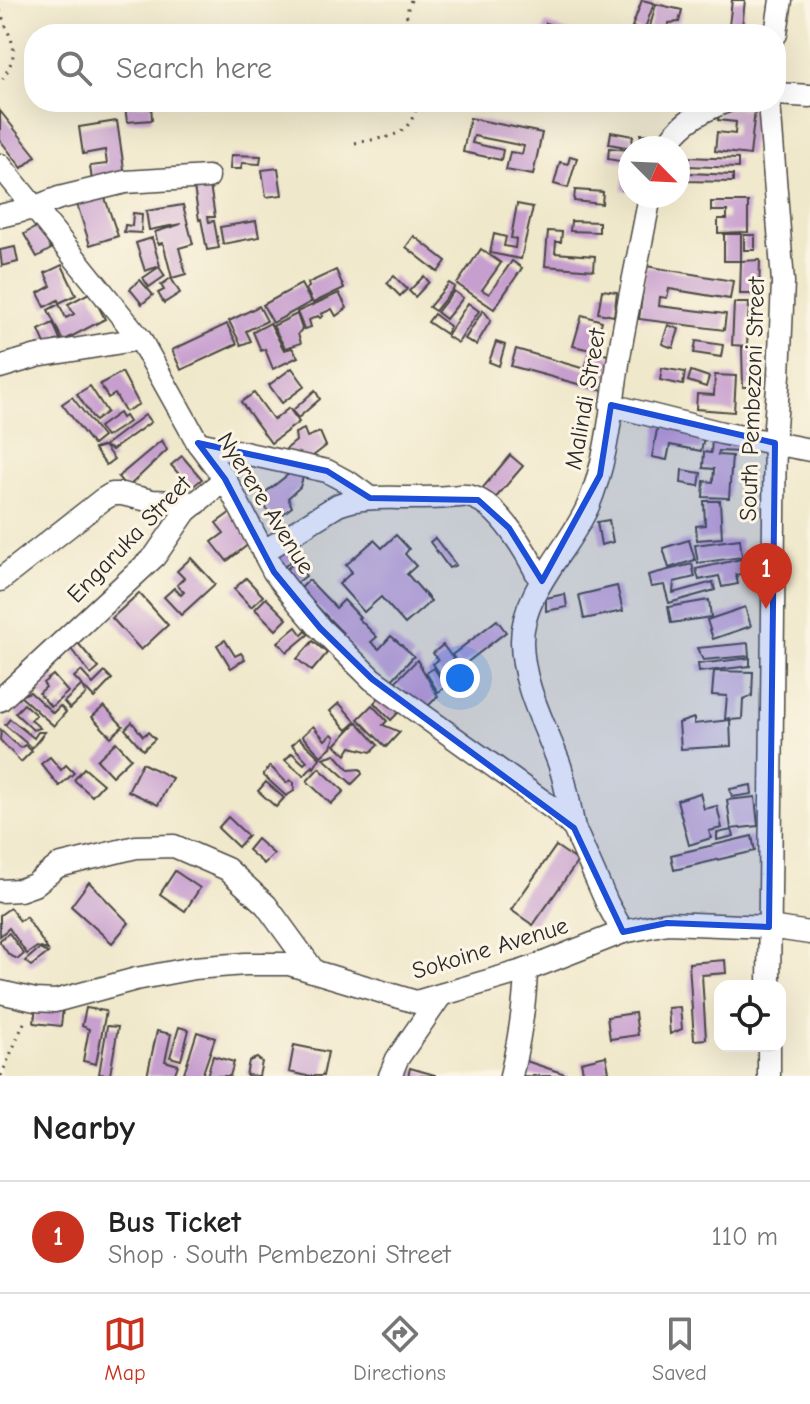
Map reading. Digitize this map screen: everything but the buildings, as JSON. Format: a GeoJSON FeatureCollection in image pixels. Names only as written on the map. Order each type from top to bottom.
{"type":"FeatureCollection","features":[{"type":"Feature","properties":{"kind":"street"},"geometry":{"type":"LineString","coordinates":[[777,24],[781,0]]}},
{"type":"Feature","properties":{"kind":"street"},"geometry":{"type":"LineString","coordinates":[[786,95],[810,96]]}},
{"type":"Feature","properties":{"kind":"street"},"geometry":{"type":"LineString","coordinates":[[671,136],[702,112]]}},
{"type":"Feature","properties":{"kind":"street","name":"South Pembezoni Street"},"geometry":{"type":"LineString","coordinates":[[769,980],[775,443],[783,282],[770,112]]}},
{"type":"Feature","properties":{"kind":"street","name":"Nyerere Avenue"},"geometry":{"type":"LineString","coordinates":[[0,165],[140,339],[198,443],[225,479],[274,572],[296,600],[372,679],[555,810],[574,828],[623,932]]}},
{"type":"Feature","properties":{"kind":"street"},"geometry":{"type":"LineString","coordinates":[[0,216],[125,182],[208,177]]}},
{"type":"Feature","properties":{"kind":"street","name":"Malindi Street"},"geometry":{"type":"LineString","coordinates":[[574,828],[560,767],[531,691],[522,637],[530,604],[570,539],[600,475],[648,208]]}},
{"type":"Feature","properties":{"kind":"street"},"geometry":{"type":"LineString","coordinates":[[0,367],[37,356],[140,339]]}},
{"type":"Feature","properties":{"kind":"street"},"geometry":{"type":"LineString","coordinates":[[611,405],[810,450]]}},
{"type":"Feature","properties":{"kind":"street"},"geometry":{"type":"LineString","coordinates":[[198,443],[327,471],[370,498]]}},
{"type":"Feature","properties":{"kind":"street","name":"Engaruka Street"},"geometry":{"type":"LineString","coordinates":[[0,700],[155,556],[186,511],[225,479]]}},
{"type":"Feature","properties":{"kind":"street"},"geometry":{"type":"LineString","coordinates":[[0,580],[112,494],[152,501],[197,503]]}},
{"type":"Feature","properties":{"kind":"street"},"geometry":{"type":"LineString","coordinates":[[263,552],[350,500],[467,495],[497,513],[526,554],[541,582]]}},
{"type":"Feature","properties":{"kind":"street"},"geometry":{"type":"LineString","coordinates":[[0,891],[20,890],[34,885],[58,866],[136,847],[174,846],[227,869],[266,905],[314,971]]}},
{"type":"Feature","properties":{"kind":"street","name":"Sokoine Avenue"},"geometry":{"type":"LineString","coordinates":[[0,992],[55,1001],[136,979],[194,968],[289,964],[408,1000],[425,1000],[526,970],[623,932],[667,923],[769,927],[810,933]]}},
{"type":"Feature","properties":{"kind":"street"},"geometry":{"type":"LineString","coordinates":[[511,1076],[522,1026],[526,970]]}},
{"type":"Feature","properties":{"kind":"street"},"geometry":{"type":"LineString","coordinates":[[390,1076],[397,1059],[441,995]]}},
{"type":"Feature","properties":{"kind":"street"},"geometry":{"type":"LineString","coordinates":[[769,1052],[769,1076]]}},
{"type":"Feature","properties":{"kind":"path"},"geometry":{"type":"LineString","coordinates":[[410,24],[406,14],[411,0]]}},
{"type":"Feature","properties":{"kind":"path"},"geometry":{"type":"LineString","coordinates":[[0,10],[15,50],[0,84]]}},
{"type":"Feature","properties":{"kind":"path"},"geometry":{"type":"LineString","coordinates":[[355,143],[399,133],[408,126],[416,112]]}},
{"type":"Feature","properties":{"kind":"path"},"geometry":{"type":"LineString","coordinates":[[1,1076],[35,1000]]}},
{"type":"Feature","properties":{"kind":"highlighted area"},"geometry":{"type":"Polygon","coordinates":[[[611,405],[775,443],[769,927],[667,923],[623,932],[574,828],[372,679],[320,628],[274,572],[225,479],[198,443],[327,471],[370,498],[478,500],[509,528],[542,581],[600,475],[611,405]]]}},
{"type":"Feature","properties":{"kind":"place","name":"Bus Ticket"},"geometry":{"type":"Point","coordinates":[766,609]}}]}
